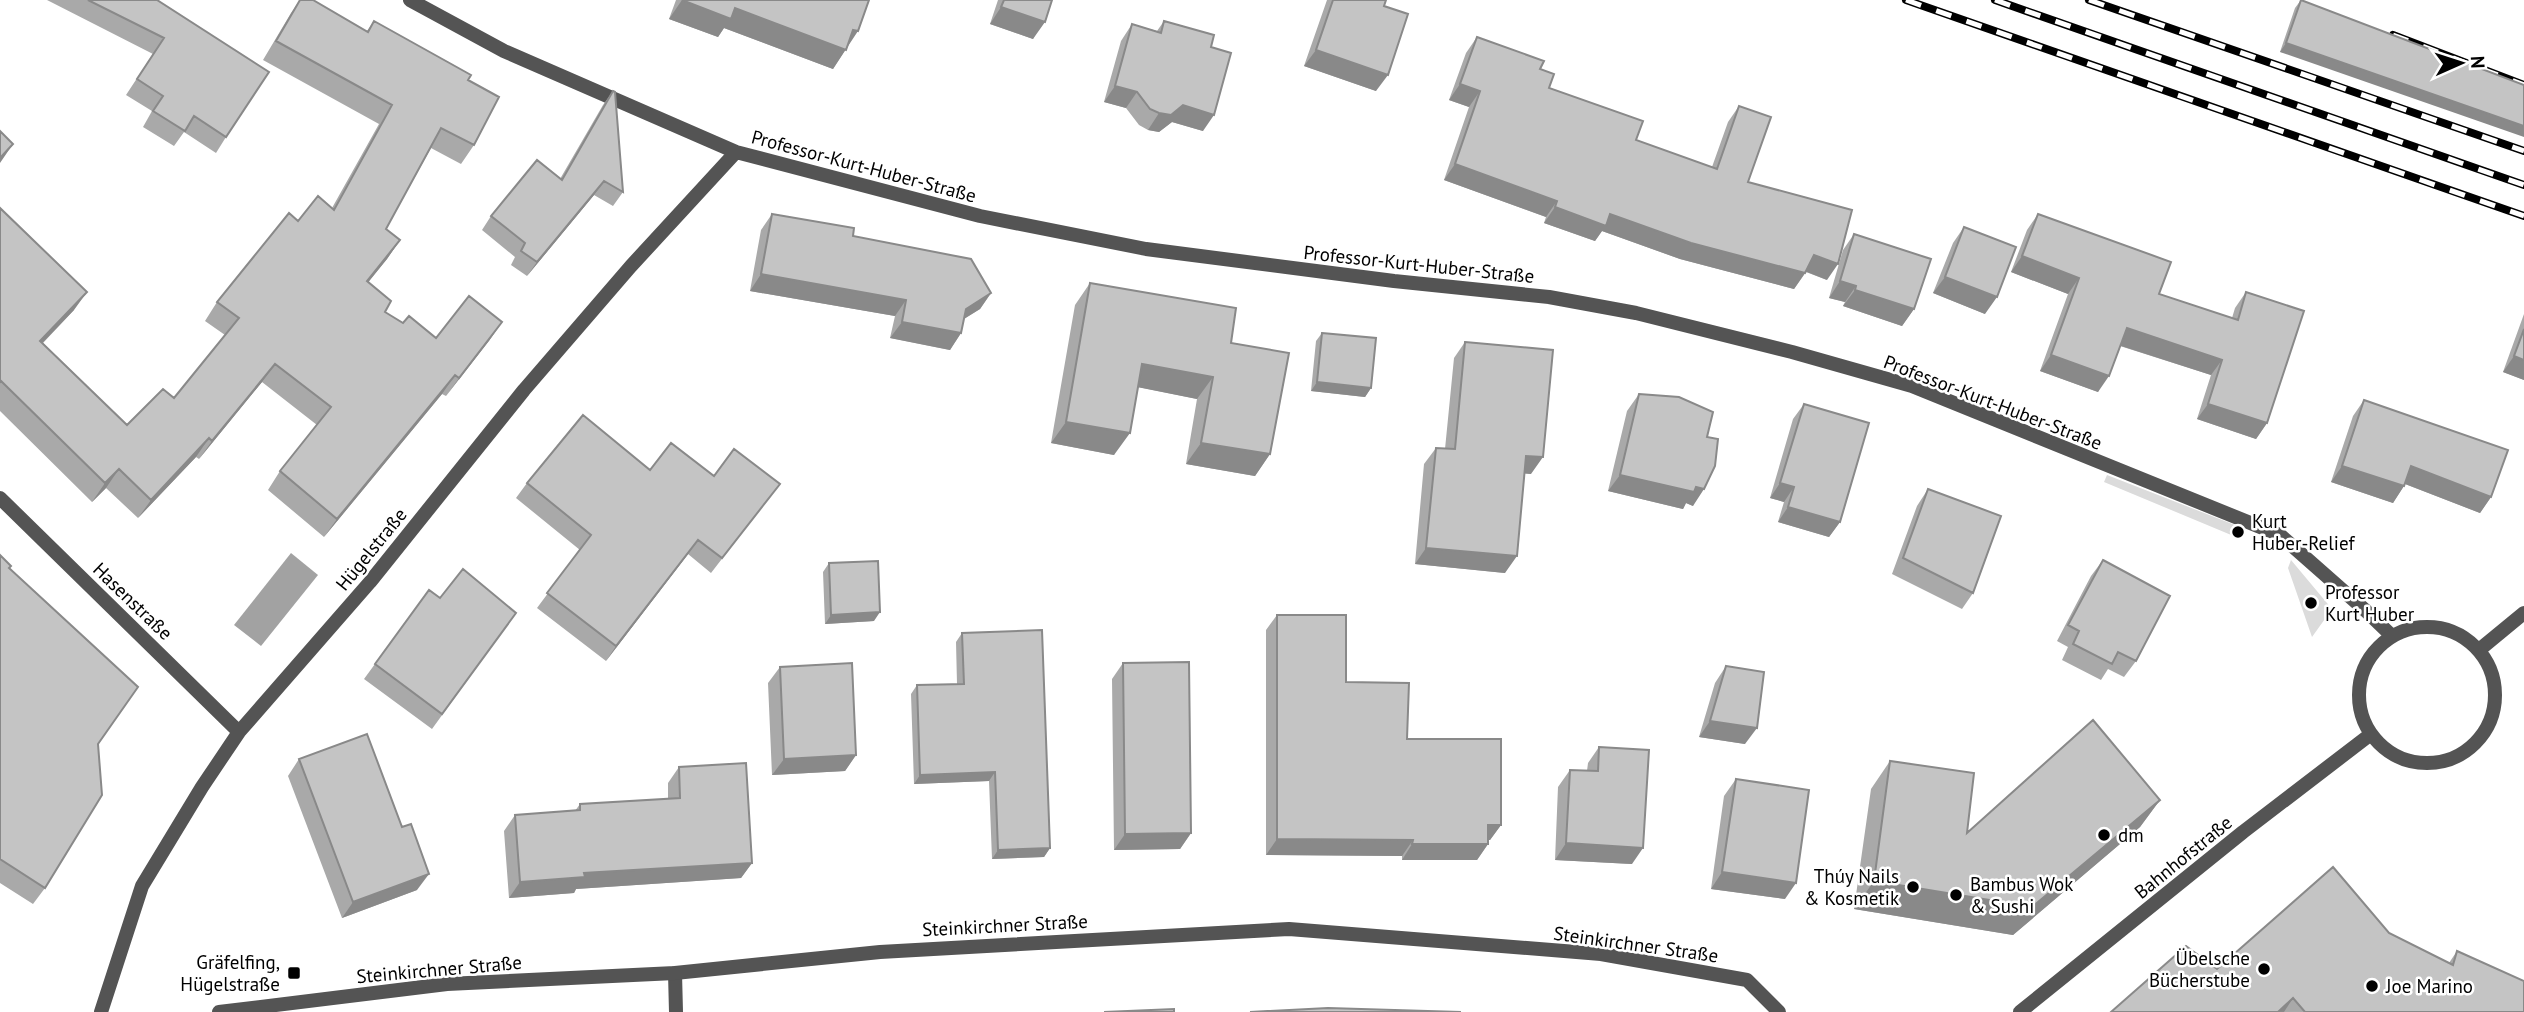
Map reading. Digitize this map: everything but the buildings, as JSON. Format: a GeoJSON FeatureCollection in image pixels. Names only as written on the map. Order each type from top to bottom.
{"type":"FeatureCollection","features":[{"type":"Feature","properties":{"kind":"street","name":"Professor-Kurt-Huber-Straße"},"geometry":{"type":"LineString","coordinates":[[410,0],[504,51],[736,152],[980,216],[1146,249],[1394,281],[1549,297],[1636,313],[1792,352],[1912,386],[2280,536],[2392,636]]}},
{"type":"Feature","properties":{"kind":"street","name":"Hügelstraße"},"geometry":{"type":"LineString","coordinates":[[101,1012],[142,886],[239,732],[370,582],[524,390],[631,266],[736,152]]}},
{"type":"Feature","properties":{"kind":"street","name":"Hasenstraße"},"geometry":{"type":"LineString","coordinates":[[0,498],[239,732]]}},
{"type":"Feature","properties":{"kind":"street"},"geometry":{"type":"LineString","coordinates":[[2479,650],[2524,613]]}},
{"type":"Feature","properties":{"kind":"street"},"geometry":{"type":"LineString","coordinates":[[2414,627],[2438,627],[2461,635],[2479,650],[2491,669],[2496,691],[2494,713],[2484,734],[2469,750],[2444,762],[2417,763],[2391,753],[2371,734],[2361,714],[2359,692],[2364,670],[2375,651],[2392,636],[2414,627]]}},
{"type":"Feature","properties":{"kind":"street","name":"Bahnhofstraße"},"geometry":{"type":"LineString","coordinates":[[2021,1012],[2244,832],[2371,734]]}},
{"type":"Feature","properties":{"kind":"street","name":"Steinkirchner Straße"},"geometry":{"type":"LineString","coordinates":[[219,1012],[447,984],[674,973],[880,952],[1289,929],[1601,954],[1747,980],[1779,1012]]}},
{"type":"Feature","properties":{"kind":"street"},"geometry":{"type":"LineString","coordinates":[[674,973],[676,1012]]}},
{"type":"Feature","properties":{"kind":"shaded area"},"geometry":{"type":"Polygon","coordinates":[[[2107,475],[2240,527],[2236,537],[2104,482],[2107,475]]]}},
{"type":"Feature","properties":{"kind":"shaded area"},"geometry":{"type":"Polygon","coordinates":[[[291,553],[318,575],[261,646],[234,625],[291,553]]]}},
{"type":"Feature","properties":{"kind":"shaded area"},"geometry":{"type":"Polygon","coordinates":[[[2291,560],[2332,609],[2312,637],[2288,568],[2291,560]]]}},
{"type":"Feature","properties":{"kind":"railway"},"geometry":{"type":"LineString","coordinates":[[1906,0],[2524,216]]}},
{"type":"Feature","properties":{"kind":"railway"},"geometry":{"type":"LineString","coordinates":[[1995,0],[2524,185]]}},
{"type":"Feature","properties":{"kind":"railway"},"geometry":{"type":"LineString","coordinates":[[2089,0],[2524,151]]}},
{"type":"Feature","properties":{"kind":"railway"},"geometry":{"type":"LineString","coordinates":[[2393,35],[2524,85]]}},
{"type":"Feature","properties":{"kind":"place","name":"Kurt Huber-Relief"},"geometry":{"type":"Point","coordinates":[2238,532]}},
{"type":"Feature","properties":{"kind":"place","name":"Professor Kurt Huber"},"geometry":{"type":"Point","coordinates":[2311,603]}},
{"type":"Feature","properties":{"kind":"place","name":"dm"},"geometry":{"type":"Point","coordinates":[2104,835]}},
{"type":"Feature","properties":{"kind":"place","name":"Thúy Nails & Kosmetik"},"geometry":{"type":"Point","coordinates":[1913,887]}},
{"type":"Feature","properties":{"kind":"place","name":"Bambus Wok & Sushi"},"geometry":{"type":"Point","coordinates":[1956,895]}},
{"type":"Feature","properties":{"kind":"place","name":"Übelsche Bücherstube"},"geometry":{"type":"Point","coordinates":[2264,969]}},
{"type":"Feature","properties":{"kind":"place","name":"Gräfelfing, Hügelstraße"},"geometry":{"type":"Point","coordinates":[294,973]}},
{"type":"Feature","properties":{"kind":"place","name":"Joe Marino"},"geometry":{"type":"Point","coordinates":[2372,986]}}]}
